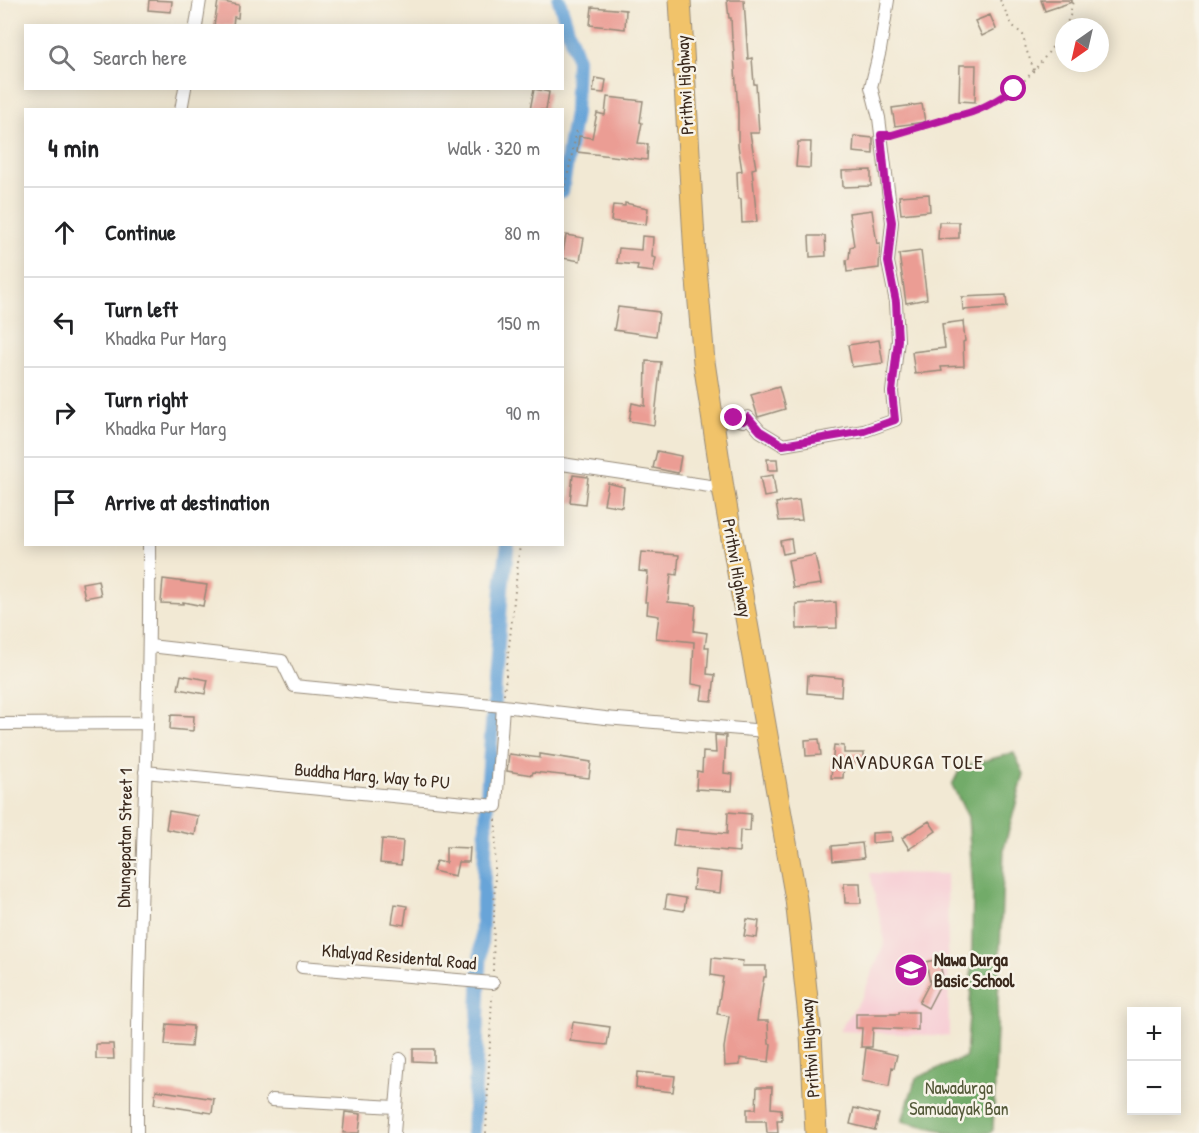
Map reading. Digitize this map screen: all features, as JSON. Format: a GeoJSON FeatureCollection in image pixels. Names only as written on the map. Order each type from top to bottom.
{"type":"FeatureCollection","features":[{"type":"Feature","properties":{"kind":"highway","name":"Prithvi Highway"},"geometry":{"type":"LineString","coordinates":[[680,0],[695,256],[704,362],[723,488],[797,909],[811,1035],[816,1133]]}},
{"type":"Feature","properties":{"kind":"street"},"geometry":{"type":"LineString","coordinates":[[196,24],[200,0]]}},
{"type":"Feature","properties":{"kind":"street"},"geometry":{"type":"LineString","coordinates":[[711,413],[743,421],[748,417],[760,431],[783,445],[864,431],[895,420],[892,392],[898,340],[896,302],[888,262],[892,222],[881,135],[872,87],[888,0]]}},
{"type":"Feature","properties":{"kind":"street"},"geometry":{"type":"LineString","coordinates":[[182,108],[185,90]]}},
{"type":"Feature","properties":{"kind":"street"},"geometry":{"type":"LineString","coordinates":[[564,464],[723,488]]}},
{"type":"Feature","properties":{"kind":"street","name":"Dhungepatan Street 1"},"geometry":{"type":"LineString","coordinates":[[137,1133],[146,723],[150,646],[149,546]]}},
{"type":"Feature","properties":{"kind":"street"},"geometry":{"type":"LineString","coordinates":[[150,646],[282,661],[294,686],[605,718],[766,731]]}},
{"type":"Feature","properties":{"kind":"street"},"geometry":{"type":"LineString","coordinates":[[496,806],[503,706]]}},
{"type":"Feature","properties":{"kind":"street"},"geometry":{"type":"LineString","coordinates":[[0,724],[146,723]]}},
{"type":"Feature","properties":{"kind":"street","name":"Buddha Marg, Way to PU"},"geometry":{"type":"LineString","coordinates":[[145,772],[496,806]]}},
{"type":"Feature","properties":{"kind":"street","name":"Khalyad Residental Road"},"geometry":{"type":"LineString","coordinates":[[302,967],[493,983]]}},
{"type":"Feature","properties":{"kind":"street"},"geometry":{"type":"LineString","coordinates":[[394,1133],[400,1059]]}},
{"type":"Feature","properties":{"kind":"street"},"geometry":{"type":"LineString","coordinates":[[272,1100],[395,1107]]}},
{"type":"Feature","properties":{"kind":"path"},"geometry":{"type":"LineString","coordinates":[[1000,0],[1012,25],[1023,35],[1034,70]]}},
{"type":"Feature","properties":{"kind":"path"},"geometry":{"type":"LineString","coordinates":[[1069,18],[1073,0]]}},
{"type":"Feature","properties":{"kind":"path"},"geometry":{"type":"LineString","coordinates":[[881,135],[892,135],[902,130],[922,127],[977,110],[1003,97],[1025,80],[1049,54],[1055,44]]}},
{"type":"Feature","properties":{"kind":"path"},"geometry":{"type":"LineString","coordinates":[[564,193],[577,130]]}},
{"type":"Feature","properties":{"kind":"path"},"geometry":{"type":"LineString","coordinates":[[503,706],[520,546]]}},
{"type":"Feature","properties":{"kind":"path"},"geometry":{"type":"LineString","coordinates":[[486,1133],[493,983],[496,806]]}},
{"type":"Feature","properties":{"kind":"shaded area","name":"Nawa Durga Basic School"},"geometry":{"type":"Polygon","coordinates":[[[870,873],[947,874],[949,1036],[839,1031],[862,997],[885,942],[870,873]]]}},
{"type":"Feature","properties":{"kind":"green space","name":"Nawadurga Samudayak Ban"},"geometry":{"type":"Polygon","coordinates":[[[1014,753],[1024,774],[1004,848],[993,1130],[990,1133],[944,1133],[944,1131],[902,1121],[916,1078],[966,1057],[971,989],[973,891],[968,817],[952,785],[961,767],[1014,753]]]}},
{"type":"Feature","properties":{"kind":"building"},"geometry":{"type":"Polygon","coordinates":[[[149,0],[172,1],[171,12],[148,10],[149,0]]]}},
{"type":"Feature","properties":{"kind":"building"},"geometry":{"type":"Polygon","coordinates":[[[727,0],[744,0],[748,59],[752,58],[754,84],[756,84],[759,133],[750,133],[756,168],[752,169],[757,222],[742,223],[741,199],[738,199],[737,172],[742,171],[738,145],[738,111],[731,18],[729,18],[727,0]]]}},
{"type":"Feature","properties":{"kind":"building"},"geometry":{"type":"Polygon","coordinates":[[[1041,0],[1072,0],[1072,2],[1045,11],[1041,0]]]}},
{"type":"Feature","properties":{"kind":"building"},"geometry":{"type":"Polygon","coordinates":[[[218,1],[239,5],[238,18],[234,17],[233,24],[214,24],[218,1]]]}},
{"type":"Feature","properties":{"kind":"building"},"geometry":{"type":"Polygon","coordinates":[[[592,7],[626,10],[625,29],[590,25],[592,7]]]}},
{"type":"Feature","properties":{"kind":"building"},"geometry":{"type":"Polygon","coordinates":[[[990,15],[996,29],[982,36],[975,21],[990,15]]]}},
{"type":"Feature","properties":{"kind":"building"},"geometry":{"type":"Polygon","coordinates":[[[960,65],[976,65],[975,102],[959,101],[960,65]]]}},
{"type":"Feature","properties":{"kind":"building"},"geometry":{"type":"Polygon","coordinates":[[[595,78],[606,80],[604,93],[593,92],[595,78]]]}},
{"type":"Feature","properties":{"kind":"building"},"geometry":{"type":"Polygon","coordinates":[[[534,90],[549,92],[546,108],[530,108],[534,90]]]}},
{"type":"Feature","properties":{"kind":"building"},"geometry":{"type":"Polygon","coordinates":[[[607,97],[643,101],[638,143],[648,144],[647,160],[577,152],[579,136],[592,138],[597,113],[605,115],[607,97]]]}},
{"type":"Feature","properties":{"kind":"building"},"geometry":{"type":"Polygon","coordinates":[[[922,104],[925,122],[895,126],[892,108],[922,104]]]}},
{"type":"Feature","properties":{"kind":"building"},"geometry":{"type":"Polygon","coordinates":[[[854,136],[873,138],[873,154],[853,152],[854,136]]]}},
{"type":"Feature","properties":{"kind":"building"},"geometry":{"type":"Polygon","coordinates":[[[798,142],[811,142],[810,168],[796,167],[798,142]]]}},
{"type":"Feature","properties":{"kind":"building"},"geometry":{"type":"Polygon","coordinates":[[[871,170],[871,186],[843,187],[842,171],[871,170]]]}},
{"type":"Feature","properties":{"kind":"building"},"geometry":{"type":"Polygon","coordinates":[[[929,194],[930,211],[901,214],[899,196],[929,194]]]}},
{"type":"Feature","properties":{"kind":"building"},"geometry":{"type":"Polygon","coordinates":[[[625,203],[648,208],[646,225],[611,221],[613,205],[625,206],[625,203]]]}},
{"type":"Feature","properties":{"kind":"building"},"geometry":{"type":"Polygon","coordinates":[[[872,210],[877,244],[880,243],[879,268],[847,272],[846,260],[849,259],[850,247],[854,246],[849,213],[872,210]]]}},
{"type":"Feature","properties":{"kind":"building"},"geometry":{"type":"Polygon","coordinates":[[[939,222],[959,222],[959,238],[938,239],[939,222]]]}},
{"type":"Feature","properties":{"kind":"building"},"geometry":{"type":"Polygon","coordinates":[[[566,235],[584,238],[580,261],[564,258],[566,235]]]}},
{"type":"Feature","properties":{"kind":"building"},"geometry":{"type":"Polygon","coordinates":[[[642,236],[653,237],[652,257],[656,258],[653,272],[637,270],[638,265],[617,263],[619,248],[641,250],[642,236]]]}},
{"type":"Feature","properties":{"kind":"building"},"geometry":{"type":"Polygon","coordinates":[[[809,236],[825,236],[826,256],[810,257],[809,236]]]}},
{"type":"Feature","properties":{"kind":"building"},"geometry":{"type":"Polygon","coordinates":[[[921,251],[927,299],[906,303],[899,254],[921,251]]]}},
{"type":"Feature","properties":{"kind":"building"},"geometry":{"type":"Polygon","coordinates":[[[1006,295],[1007,307],[963,310],[962,297],[1006,295]]]}},
{"type":"Feature","properties":{"kind":"building"},"geometry":{"type":"Polygon","coordinates":[[[618,307],[659,312],[656,336],[614,330],[618,307]]]}},
{"type":"Feature","properties":{"kind":"building"},"geometry":{"type":"Polygon","coordinates":[[[963,321],[964,366],[941,367],[942,371],[915,374],[912,352],[945,348],[942,324],[963,321]]]}},
{"type":"Feature","properties":{"kind":"building"},"geometry":{"type":"Polygon","coordinates":[[[879,340],[883,363],[852,367],[848,345],[879,340]]]}},
{"type":"Feature","properties":{"kind":"building"},"geometry":{"type":"Polygon","coordinates":[[[646,361],[661,362],[654,425],[629,421],[632,403],[645,406],[646,361]]]}},
{"type":"Feature","properties":{"kind":"building"},"geometry":{"type":"Polygon","coordinates":[[[779,387],[785,409],[758,417],[751,395],[779,387]]]}},
{"type":"Feature","properties":{"kind":"building"},"geometry":{"type":"Polygon","coordinates":[[[657,451],[681,456],[678,473],[653,468],[657,451]]]}},
{"type":"Feature","properties":{"kind":"building"},"geometry":{"type":"Polygon","coordinates":[[[767,459],[777,459],[778,470],[768,470],[767,459]]]}},
{"type":"Feature","properties":{"kind":"building"},"geometry":{"type":"Polygon","coordinates":[[[573,475],[588,477],[585,504],[570,502],[573,475]]]}},
{"type":"Feature","properties":{"kind":"building"},"geometry":{"type":"Polygon","coordinates":[[[773,475],[776,495],[764,497],[760,477],[773,475]]]}},
{"type":"Feature","properties":{"kind":"building"},"geometry":{"type":"Polygon","coordinates":[[[608,483],[624,487],[622,507],[604,504],[608,483]]]}},
{"type":"Feature","properties":{"kind":"building"},"geometry":{"type":"Polygon","coordinates":[[[799,500],[802,520],[779,521],[776,503],[799,500]]]}},
{"type":"Feature","properties":{"kind":"building"},"geometry":{"type":"Polygon","coordinates":[[[791,539],[793,552],[783,554],[780,541],[791,539]]]}},
{"type":"Feature","properties":{"kind":"building"},"geometry":{"type":"Polygon","coordinates":[[[641,552],[679,555],[677,575],[671,574],[668,602],[696,605],[694,631],[707,633],[705,647],[709,647],[707,674],[715,675],[712,701],[701,700],[703,686],[692,684],[694,642],[656,638],[659,616],[647,614],[648,602],[645,602],[648,572],[639,571],[641,552]]]}},
{"type":"Feature","properties":{"kind":"building"},"geometry":{"type":"Polygon","coordinates":[[[815,555],[821,584],[793,588],[788,560],[815,555]]]}},
{"type":"Feature","properties":{"kind":"building"},"geometry":{"type":"Polygon","coordinates":[[[163,579],[207,585],[203,606],[183,602],[183,604],[161,603],[163,579]]]}},
{"type":"Feature","properties":{"kind":"building"},"geometry":{"type":"Polygon","coordinates":[[[98,580],[101,595],[85,598],[82,583],[98,580]]]}},
{"type":"Feature","properties":{"kind":"building"},"geometry":{"type":"Polygon","coordinates":[[[836,602],[837,628],[797,629],[796,604],[836,602]]]}},
{"type":"Feature","properties":{"kind":"building"},"geometry":{"type":"Polygon","coordinates":[[[181,675],[208,680],[205,694],[178,689],[181,675]]]}},
{"type":"Feature","properties":{"kind":"building"},"geometry":{"type":"Polygon","coordinates":[[[808,675],[842,678],[841,696],[807,693],[808,675]]]}},
{"type":"Feature","properties":{"kind":"building"},"geometry":{"type":"Polygon","coordinates":[[[171,715],[194,716],[193,731],[170,729],[171,715]]]}},
{"type":"Feature","properties":{"kind":"building"},"geometry":{"type":"Polygon","coordinates":[[[715,735],[726,736],[724,773],[733,774],[732,791],[696,789],[697,771],[702,772],[703,752],[716,753],[715,735]]]}},
{"type":"Feature","properties":{"kind":"building"},"geometry":{"type":"Polygon","coordinates":[[[819,739],[821,755],[806,756],[805,740],[819,739]]]}},
{"type":"Feature","properties":{"kind":"building"},"geometry":{"type":"Polygon","coordinates":[[[834,745],[844,746],[844,753],[864,753],[864,763],[844,762],[843,778],[831,778],[834,745]]]}},
{"type":"Feature","properties":{"kind":"building"},"geometry":{"type":"Polygon","coordinates":[[[509,754],[540,758],[540,754],[591,762],[589,778],[533,772],[532,775],[507,771],[509,754]]]}},
{"type":"Feature","properties":{"kind":"building"},"geometry":{"type":"Polygon","coordinates":[[[169,811],[198,816],[195,835],[166,829],[169,811]]]}},
{"type":"Feature","properties":{"kind":"building"},"geometry":{"type":"Polygon","coordinates":[[[728,812],[751,814],[750,831],[740,830],[739,852],[673,846],[675,829],[727,834],[728,812]]]}},
{"type":"Feature","properties":{"kind":"building"},"geometry":{"type":"Polygon","coordinates":[[[929,821],[936,831],[909,849],[902,838],[929,821]]]}},
{"type":"Feature","properties":{"kind":"building"},"geometry":{"type":"Polygon","coordinates":[[[891,832],[892,841],[872,843],[872,833],[891,832]]]}},
{"type":"Feature","properties":{"kind":"building"},"geometry":{"type":"Polygon","coordinates":[[[382,839],[403,841],[401,865],[380,863],[382,839]]]}},
{"type":"Feature","properties":{"kind":"building"},"geometry":{"type":"Polygon","coordinates":[[[862,843],[864,858],[833,861],[832,846],[862,843]]]}},
{"type":"Feature","properties":{"kind":"building"},"geometry":{"type":"Polygon","coordinates":[[[446,847],[470,848],[469,862],[458,862],[455,876],[433,871],[436,861],[446,863],[446,847]]]}},
{"type":"Feature","properties":{"kind":"building"},"geometry":{"type":"Polygon","coordinates":[[[695,870],[722,873],[720,893],[693,890],[695,870]]]}},
{"type":"Feature","properties":{"kind":"building"},"geometry":{"type":"Polygon","coordinates":[[[844,883],[860,883],[861,903],[845,903],[844,883]]]}},
{"type":"Feature","properties":{"kind":"building"},"geometry":{"type":"Polygon","coordinates":[[[667,895],[686,898],[684,911],[665,908],[667,895]]]}},
{"type":"Feature","properties":{"kind":"building"},"geometry":{"type":"Polygon","coordinates":[[[395,904],[407,906],[404,925],[392,923],[395,904]]]}},
{"type":"Feature","properties":{"kind":"building"},"geometry":{"type":"Polygon","coordinates":[[[747,919],[759,921],[757,938],[744,936],[747,919]]]}},
{"type":"Feature","properties":{"kind":"building"},"geometry":{"type":"Polygon","coordinates":[[[712,958],[743,961],[742,966],[766,966],[757,1021],[768,1021],[769,1044],[771,1044],[769,1062],[740,1058],[740,1065],[725,1066],[724,1048],[729,1016],[717,1014],[723,977],[711,975],[712,958]]]}},
{"type":"Feature","properties":{"kind":"building"},"geometry":{"type":"Polygon","coordinates":[[[939,959],[944,984],[940,985],[928,1008],[919,1003],[930,982],[926,962],[939,959]]]}},
{"type":"Feature","properties":{"kind":"building"},"geometry":{"type":"Polygon","coordinates":[[[899,1012],[918,1012],[918,1030],[873,1028],[872,1047],[861,1047],[862,1028],[856,1028],[856,1014],[899,1014],[899,1012]]]}},
{"type":"Feature","properties":{"kind":"building"},"geometry":{"type":"Polygon","coordinates":[[[573,1022],[610,1027],[607,1045],[570,1041],[573,1022]]]}},
{"type":"Feature","properties":{"kind":"building"},"geometry":{"type":"Polygon","coordinates":[[[167,1024],[193,1026],[191,1047],[165,1045],[167,1024]]]}},
{"type":"Feature","properties":{"kind":"building"},"geometry":{"type":"Polygon","coordinates":[[[96,1044],[113,1044],[114,1059],[96,1059],[96,1044]]]}},
{"type":"Feature","properties":{"kind":"building"},"geometry":{"type":"Polygon","coordinates":[[[866,1048],[897,1055],[894,1068],[892,1067],[889,1086],[862,1081],[866,1048]]]}},
{"type":"Feature","properties":{"kind":"building"},"geometry":{"type":"Polygon","coordinates":[[[413,1049],[434,1049],[434,1062],[413,1061],[413,1049]]]}},
{"type":"Feature","properties":{"kind":"building"},"geometry":{"type":"Polygon","coordinates":[[[637,1072],[675,1076],[673,1092],[636,1088],[637,1072]]]}},
{"type":"Feature","properties":{"kind":"building"},"geometry":{"type":"Polygon","coordinates":[[[757,1087],[772,1087],[771,1108],[781,1109],[782,1120],[777,1120],[778,1133],[767,1133],[766,1121],[747,1121],[747,1109],[756,1109],[757,1087]]]}},
{"type":"Feature","properties":{"kind":"building"},"geometry":{"type":"Polygon","coordinates":[[[156,1090],[214,1099],[212,1113],[154,1104],[156,1090]]]}},
{"type":"Feature","properties":{"kind":"building"},"geometry":{"type":"Polygon","coordinates":[[[854,1108],[879,1114],[875,1130],[850,1124],[854,1108]]]}},
{"type":"Feature","properties":{"kind":"building"},"geometry":{"type":"Polygon","coordinates":[[[345,1112],[361,1114],[359,1133],[343,1133],[345,1112]]]}},
{"type":"Feature","properties":{"kind":"waterway"},"geometry":{"type":"LineString","coordinates":[[559,0],[577,59],[575,113],[564,179]]}},
{"type":"Feature","properties":{"kind":"waterway"},"geometry":{"type":"LineString","coordinates":[[473,1133],[488,780],[502,588],[508,546]]}},
{"type":"Feature","properties":{"kind":"place","name":"Nawa Durga Basic School"},"geometry":{"type":"Point","coordinates":[911,970]}},
{"type":"Feature","properties":{"kind":"district","name":"NAVADURGA TOLE"},"geometry":{"type":"Point","coordinates":[908,762]}},
{"type":"Feature","properties":{"kind":"route"},"geometry":{"type":"LineString","coordinates":[[734,418],[743,421],[748,417],[760,431],[783,445],[864,431],[895,420],[892,392],[898,340],[896,302],[888,262],[892,222],[881,135],[892,135],[902,130],[914,129],[965,115],[988,105],[1014,89]]}}]}
